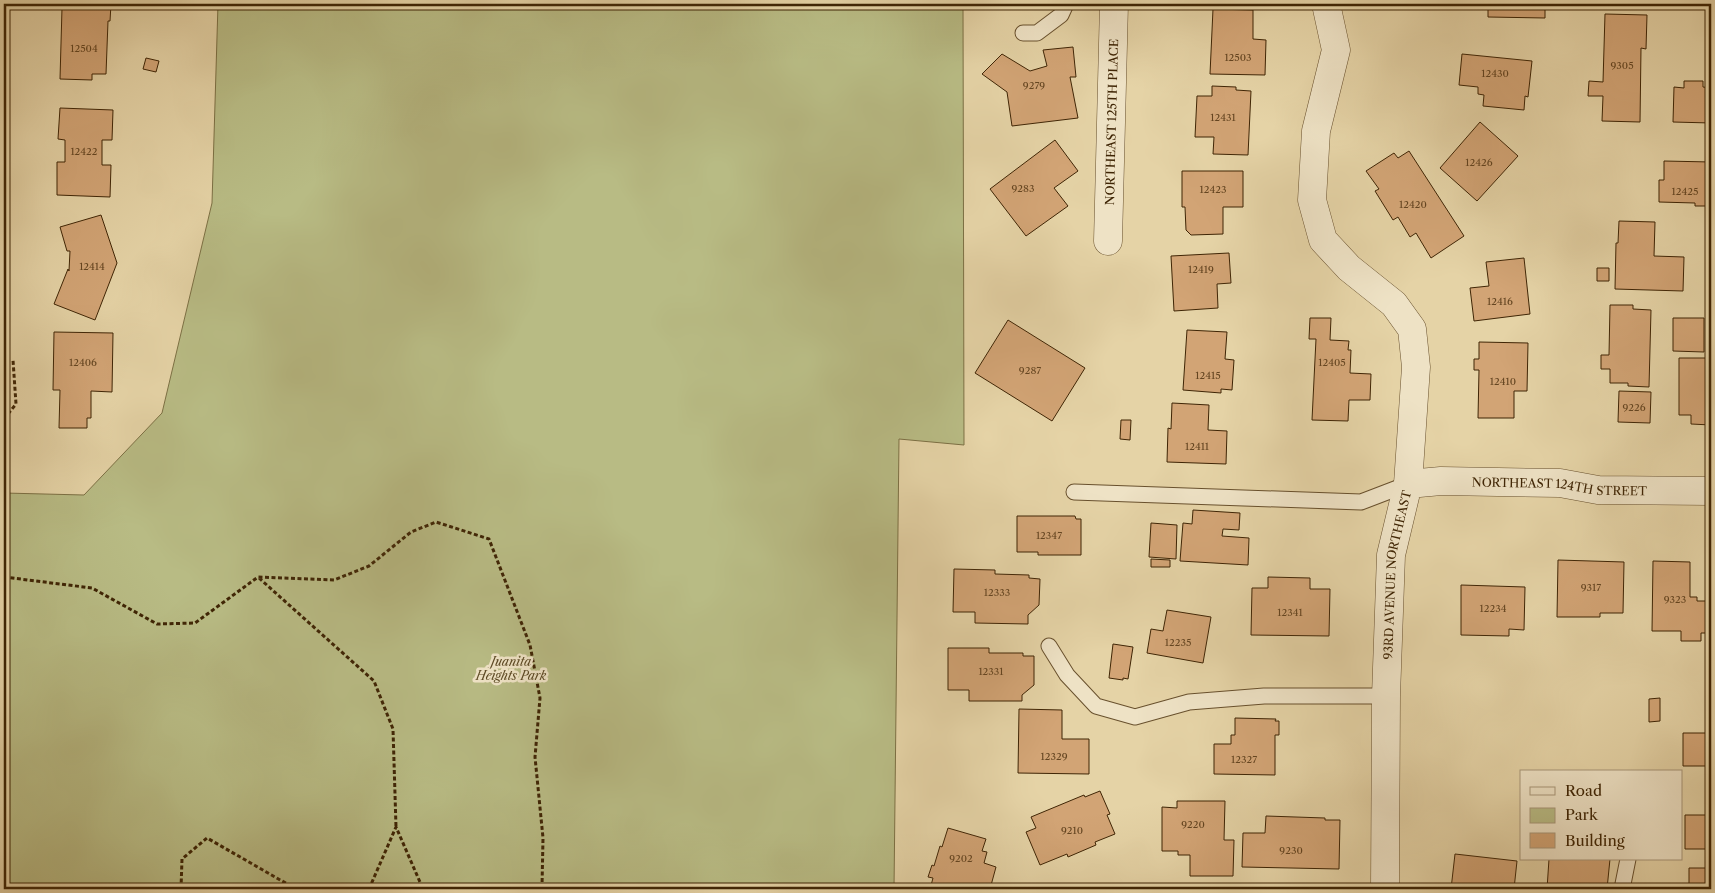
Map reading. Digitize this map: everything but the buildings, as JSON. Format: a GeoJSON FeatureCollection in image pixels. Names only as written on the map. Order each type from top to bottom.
{"type":"FeatureCollection","features":[{"type":"Feature","properties":{"kind":"street","name":"NORTHEAST 125TH PLACE"},"geometry":{"type":"LineString","coordinates":[[1108,241],[1114,4]]}},
{"type":"Feature","properties":{"kind":"street","name":"93RD AVENUE NORTHEAST"},"geometry":{"type":"LineString","coordinates":[[1326,4],[1336,50],[1316,131],[1312,200],[1323,240],[1349,268],[1394,304],[1412,328],[1416,367],[1408,484],[1391,555],[1386,696],[1385,889]]}},
{"type":"Feature","properties":{"kind":"street","name":"NORTHEAST 124TH STREET"},"geometry":{"type":"LineString","coordinates":[[1408,484],[1441,481],[1560,483],[1598,490],[1711,491]]}},
{"type":"Feature","properties":{"kind":"lane"},"geometry":{"type":"LineString","coordinates":[[1023,33],[1037,33],[1061,15],[1066,4]]}},
{"type":"Feature","properties":{"kind":"lane"},"geometry":{"type":"LineString","coordinates":[[1074,492],[1361,502],[1408,484]]}},
{"type":"Feature","properties":{"kind":"lane"},"geometry":{"type":"LineString","coordinates":[[1049,646],[1066,675],[1096,706],[1136,716],[1189,702],[1255,696],[1386,696]]}},
{"type":"Feature","properties":{"kind":"lane"},"geometry":{"type":"LineString","coordinates":[[1622,889],[1628,860]]}},
{"type":"Feature","properties":{"kind":"path"},"geometry":{"type":"LineString","coordinates":[[4,419],[16,404],[13,360]]}},
{"type":"Feature","properties":{"kind":"path"},"geometry":{"type":"LineString","coordinates":[[4,577],[92,588],[157,624],[195,623],[258,578],[334,580],[369,566],[411,532],[436,522],[489,539],[530,645],[540,698],[535,757],[544,838],[542,887],[540,889]]}},
{"type":"Feature","properties":{"kind":"path"},"geometry":{"type":"LineString","coordinates":[[258,578],[374,680],[393,729],[396,827],[423,889]]}},
{"type":"Feature","properties":{"kind":"path"},"geometry":{"type":"LineString","coordinates":[[369,889],[396,827]]}},
{"type":"Feature","properties":{"kind":"path"},"geometry":{"type":"LineString","coordinates":[[181,889],[182,858],[207,838],[296,889]]}},
{"type":"Feature","properties":{"kind":"green space","name":"Juanita Heights Park"},"geometry":{"type":"Polygon","coordinates":[[[218,4],[963,4],[964,445],[899,439],[894,889],[4,889],[4,493],[84,495],[162,413],[212,203],[218,4]]]}}]}
